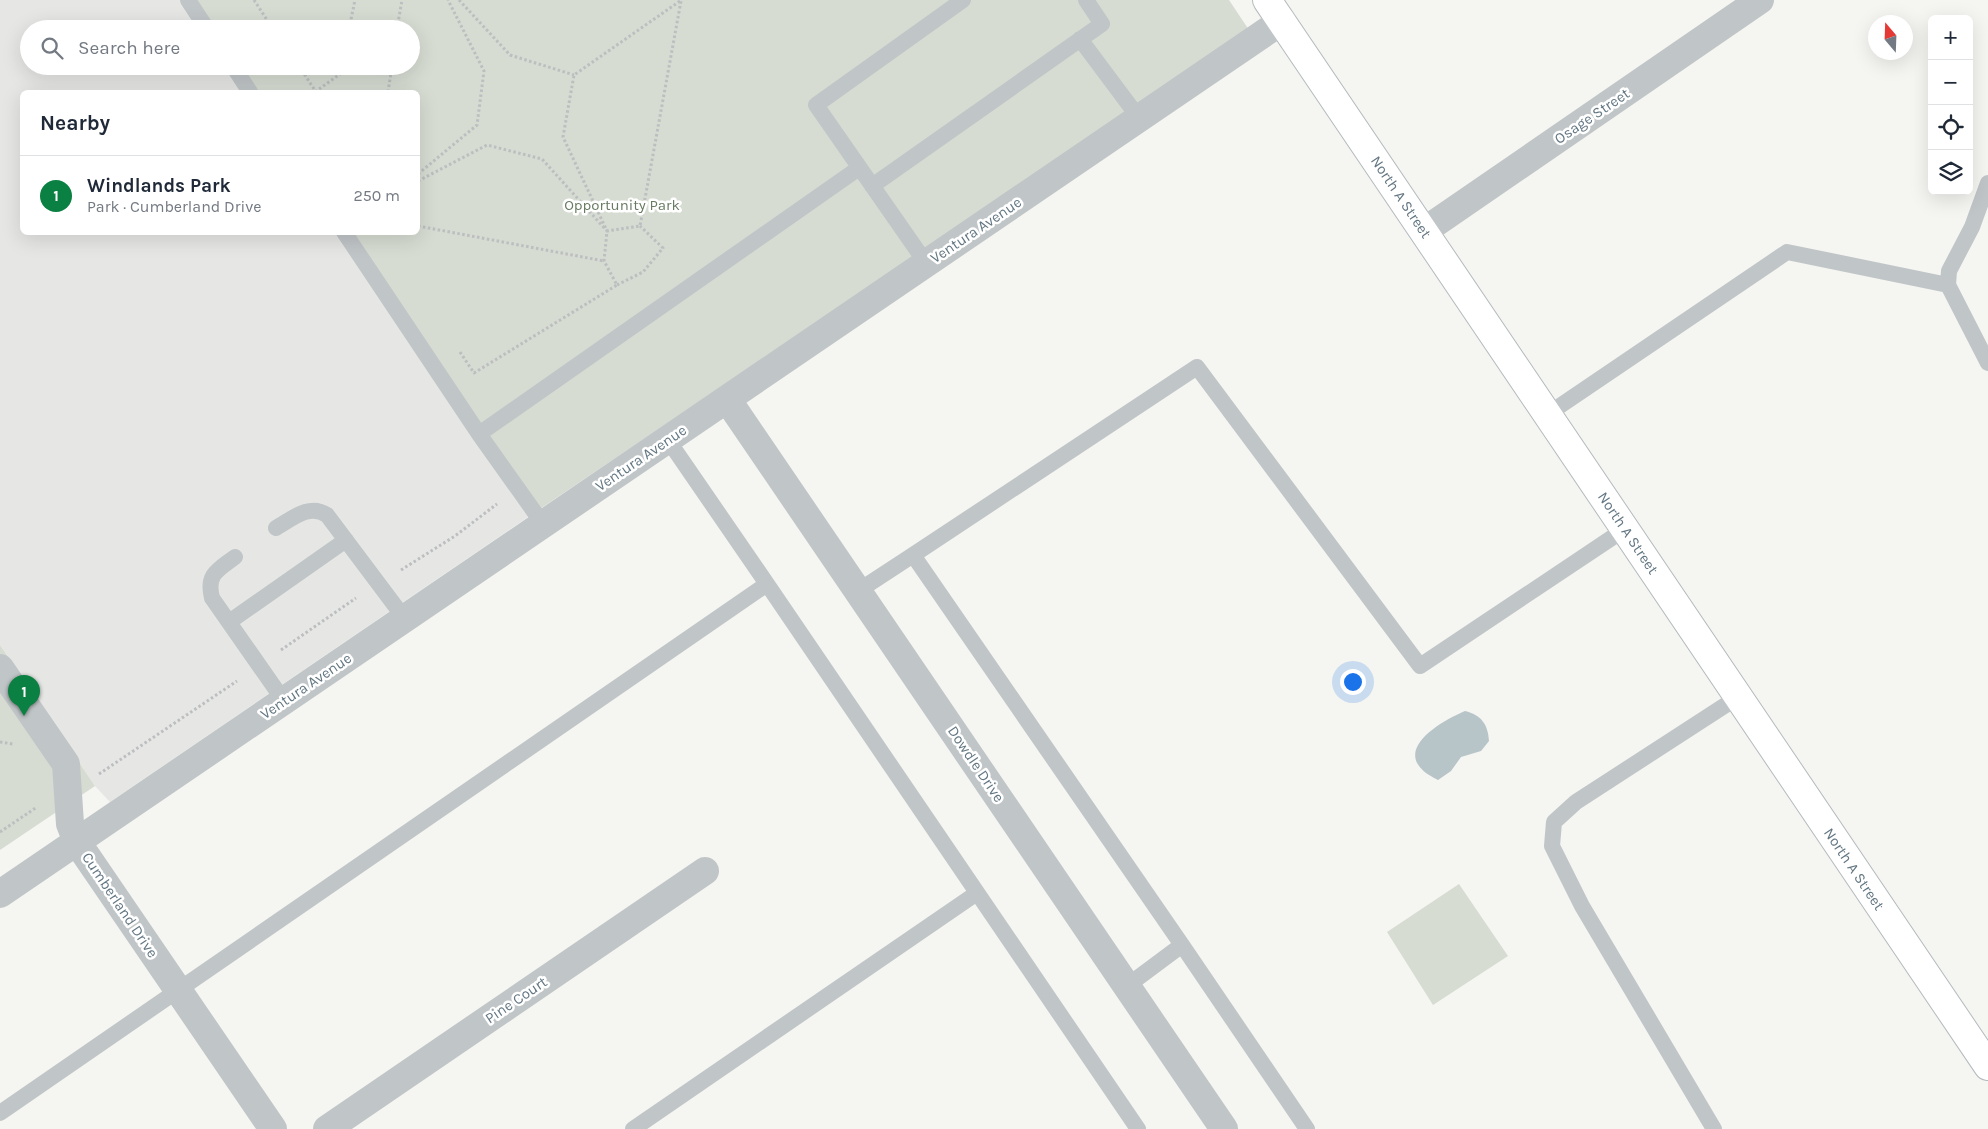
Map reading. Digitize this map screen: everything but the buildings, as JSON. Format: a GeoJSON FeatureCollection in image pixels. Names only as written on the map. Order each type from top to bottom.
{"type":"FeatureCollection","features":[{"type":"Feature","properties":{"kind":"main road","name":"North A Street"},"geometry":{"type":"LineString","coordinates":[[1274,10],[1988,1066]]}},
{"type":"Feature","properties":{"kind":"street","name":"Osage Street"},"geometry":{"type":"LineString","coordinates":[[1424,231],[1760,0]]}},
{"type":"Feature","properties":{"kind":"street","name":"Ventura Avenue"},"geometry":{"type":"LineString","coordinates":[[0,894],[1139,118],[1274,10]]}},
{"type":"Feature","properties":{"kind":"street","name":"Dowdle Drive"},"geometry":{"type":"LineString","coordinates":[[727,399],[1224,1129]]}},
{"type":"Feature","properties":{"kind":"street","name":"Cumberland Drive"},"geometry":{"type":"LineString","coordinates":[[0,668],[66,764],[70,824],[76,842],[273,1129]]}},
{"type":"Feature","properties":{"kind":"street","name":"Pine Court"},"geometry":{"type":"LineString","coordinates":[[327,1129],[705,871]]}},
{"type":"Feature","properties":{"kind":"lane"},"geometry":{"type":"LineString","coordinates":[[188,0],[201,20]]}},
{"type":"Feature","properties":{"kind":"lane"},"geometry":{"type":"LineString","coordinates":[[926,263],[816,105],[963,0]]}},
{"type":"Feature","properties":{"kind":"lane"},"geometry":{"type":"LineString","coordinates":[[872,186],[1102,24],[1086,0]]}},
{"type":"Feature","properties":{"kind":"lane"},"geometry":{"type":"LineString","coordinates":[[1080,39],[1139,118]]}},
{"type":"Feature","properties":{"kind":"lane"},"geometry":{"type":"LineString","coordinates":[[238,75],[249,90]]}},
{"type":"Feature","properties":{"kind":"lane"},"geometry":{"type":"LineString","coordinates":[[479,434],[859,168]]}},
{"type":"Feature","properties":{"kind":"lane"},"geometry":{"type":"LineString","coordinates":[[1988,183],[1972,227],[1949,271],[1948,285],[1988,363]]}},
{"type":"Feature","properties":{"kind":"lane"},"geometry":{"type":"LineString","coordinates":[[346,235],[479,434],[543,524]]}},
{"type":"Feature","properties":{"kind":"lane"},"geometry":{"type":"LineString","coordinates":[[1548,414],[1787,252],[1948,285]]}},
{"type":"Feature","properties":{"kind":"lane"},"geometry":{"type":"LineString","coordinates":[[858,591],[1198,367],[1420,666],[1624,529]]}},
{"type":"Feature","properties":{"kind":"lane"},"geometry":{"type":"LineString","coordinates":[[668,440],[1138,1129]]}},
{"type":"Feature","properties":{"kind":"lane"},"geometry":{"type":"LineString","coordinates":[[276,528],[307,511],[321,511],[327,515],[405,619]]}},
{"type":"Feature","properties":{"kind":"lane"},"geometry":{"type":"LineString","coordinates":[[228,622],[346,540]]}},
{"type":"Feature","properties":{"kind":"lane"},"geometry":{"type":"LineString","coordinates":[[912,555],[1182,944],[1307,1129]]}},
{"type":"Feature","properties":{"kind":"lane"},"geometry":{"type":"LineString","coordinates":[[235,557],[213,574],[210,580],[212,598],[284,701]]}},
{"type":"Feature","properties":{"kind":"lane"},"geometry":{"type":"LineString","coordinates":[[0,1113],[767,584]]}},
{"type":"Feature","properties":{"kind":"lane"},"geometry":{"type":"LineString","coordinates":[[1714,1129],[1582,906],[1552,846],[1554,822],[1576,802],[1738,697]]}},
{"type":"Feature","properties":{"kind":"lane"},"geometry":{"type":"LineString","coordinates":[[633,1129],[977,893]]}},
{"type":"Feature","properties":{"kind":"lane"},"geometry":{"type":"LineString","coordinates":[[1127,986],[1182,944]]}},
{"type":"Feature","properties":{"kind":"path"},"geometry":{"type":"LineString","coordinates":[[254,0],[267,20]]}},
{"type":"Feature","properties":{"kind":"path"},"geometry":{"type":"LineString","coordinates":[[351,20],[355,0]]}},
{"type":"Feature","properties":{"kind":"path"},"geometry":{"type":"LineString","coordinates":[[399,20],[402,0]]}},
{"type":"Feature","properties":{"kind":"path"},"geometry":{"type":"LineString","coordinates":[[420,172],[477,125],[484,71],[448,0]]}},
{"type":"Feature","properties":{"kind":"path"},"geometry":{"type":"LineString","coordinates":[[458,0],[510,55],[574,75]]}},
{"type":"Feature","properties":{"kind":"path"},"geometry":{"type":"LineString","coordinates":[[617,285],[604,260],[607,231],[564,137],[574,75],[679,0]]}},
{"type":"Feature","properties":{"kind":"path"},"geometry":{"type":"LineString","coordinates":[[640,226],[679,0]]}},
{"type":"Feature","properties":{"kind":"path"},"geometry":{"type":"LineString","coordinates":[[304,75],[315,90]]}},
{"type":"Feature","properties":{"kind":"path"},"geometry":{"type":"LineString","coordinates":[[319,90],[339,75]]}},
{"type":"Feature","properties":{"kind":"path"},"geometry":{"type":"LineString","coordinates":[[388,90],[391,75]]}},
{"type":"Feature","properties":{"kind":"path"},"geometry":{"type":"LineString","coordinates":[[420,180],[486,145],[542,159],[607,231]]}},
{"type":"Feature","properties":{"kind":"path"},"geometry":{"type":"LineString","coordinates":[[420,226],[604,260]]}},
{"type":"Feature","properties":{"kind":"path"},"geometry":{"type":"LineString","coordinates":[[607,231],[640,226]]}},
{"type":"Feature","properties":{"kind":"path"},"geometry":{"type":"LineString","coordinates":[[457,348],[474,373],[617,285],[643,272],[663,248],[640,226]]}},
{"type":"Feature","properties":{"kind":"path"},"geometry":{"type":"LineString","coordinates":[[0,832],[48,801],[68,794],[259,666],[360,594],[455,536],[517,489]]}},
{"type":"Feature","properties":{"kind":"shaded area"},"geometry":{"type":"Polygon","coordinates":[[[0,0],[183,0],[196,20],[20,20],[20,75],[233,75],[244,90],[20,90],[20,235],[341,235],[531,515],[110,802],[95,786],[0,645],[0,0]]]}},
{"type":"Feature","properties":{"kind":"shaded area"},"geometry":{"type":"Polygon","coordinates":[[[1465,711],[1483,721],[1489,741],[1481,751],[1461,757],[1451,771],[1438,780],[1423,770],[1416,761],[1416,751],[1421,741],[1430,732],[1465,711]]]}},
{"type":"Feature","properties":{"kind":"green space","name":"Opportunity Park"},"geometry":{"type":"Polygon","coordinates":[[[183,0],[1229,0],[1249,30],[531,515],[341,235],[420,235],[420,90],[244,90],[233,75],[420,75],[420,20],[196,20],[183,0]]]}},
{"type":"Feature","properties":{"kind":"green space"},"geometry":{"type":"Polygon","coordinates":[[[0,645],[95,786],[0,850],[0,645]]]}},
{"type":"Feature","properties":{"kind":"green space"},"geometry":{"type":"Polygon","coordinates":[[[1459,884],[1508,956],[1433,1005],[1387,932],[1459,884]]]}},
{"type":"Feature","properties":{"kind":"place","name":"Windlands Park"},"geometry":{"type":"Point","coordinates":[24,716]}}]}
